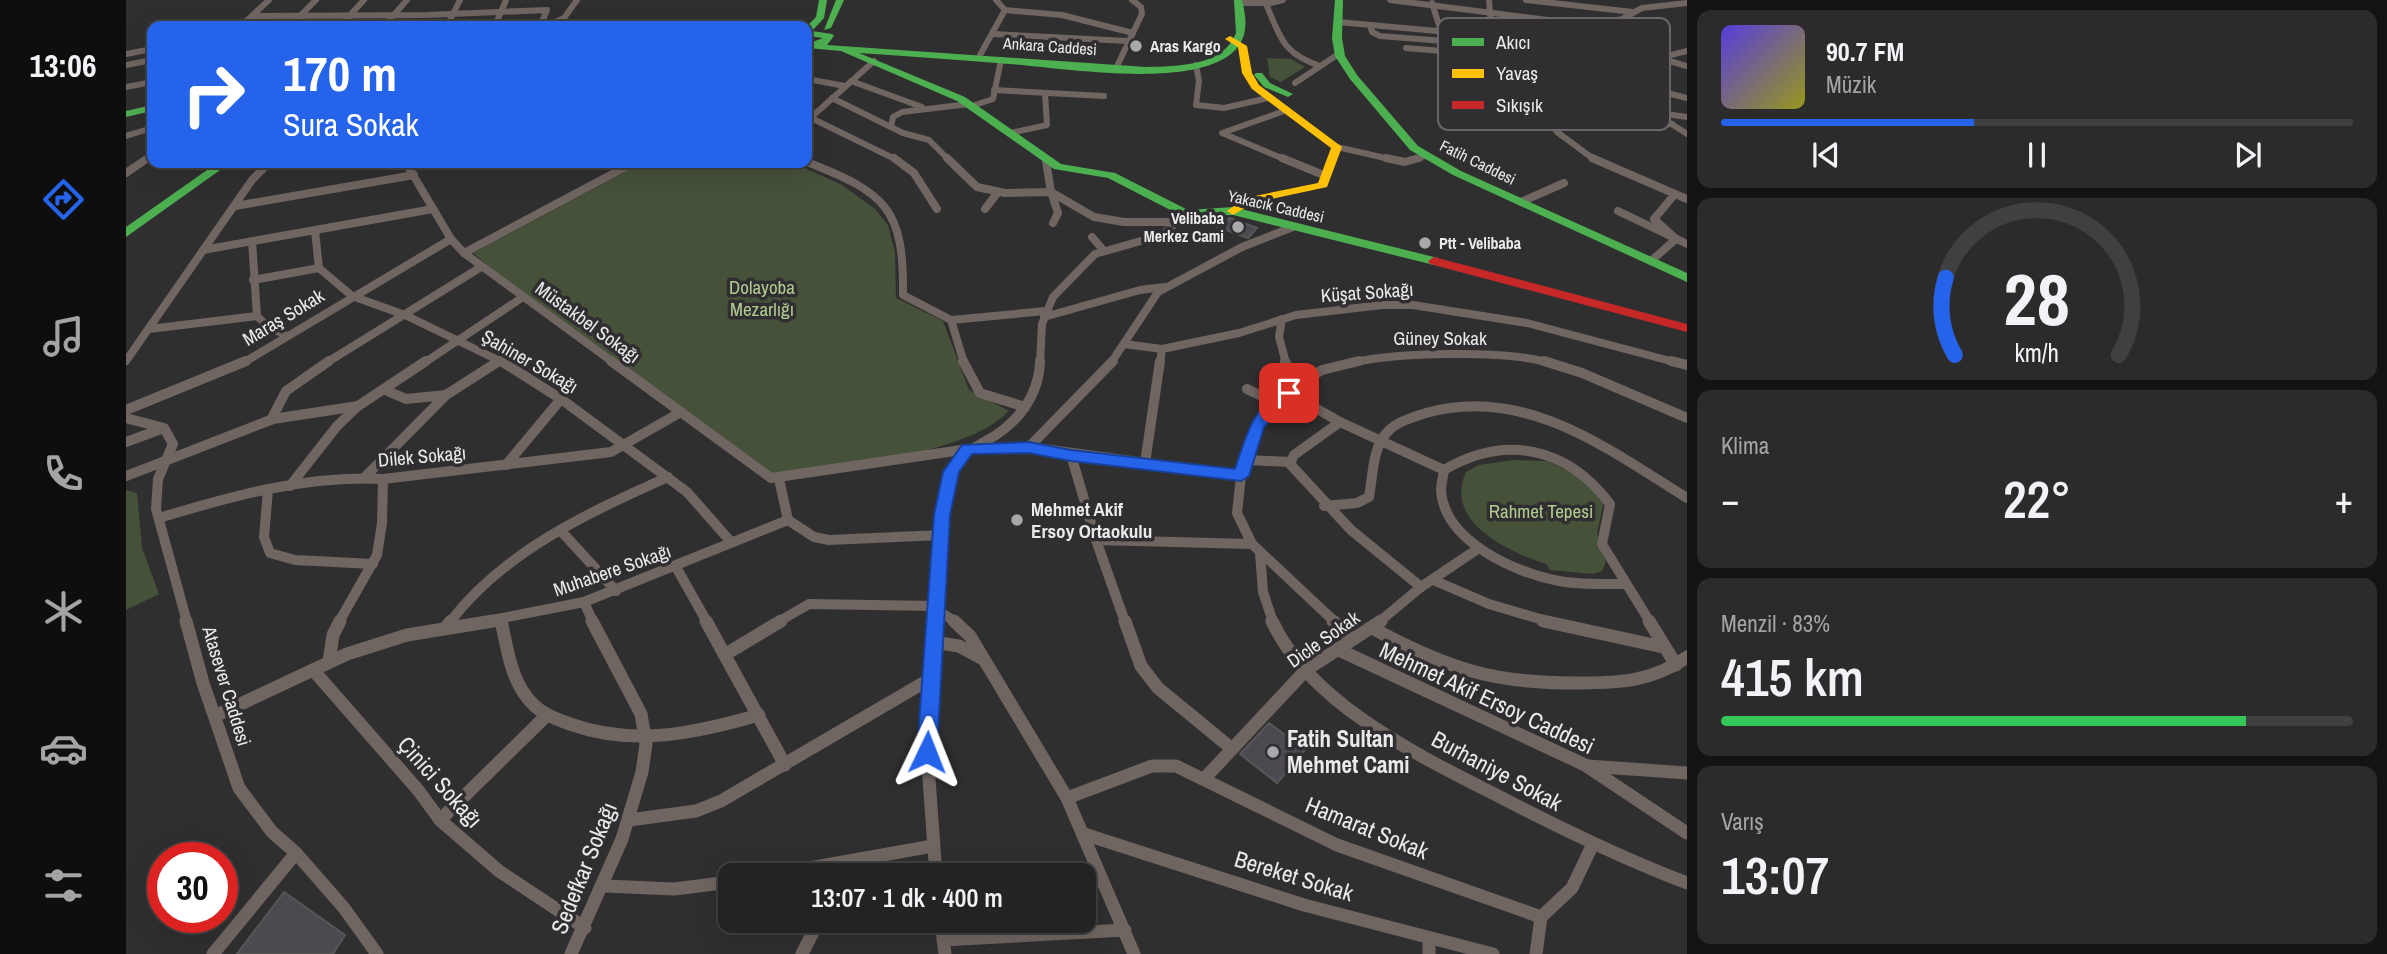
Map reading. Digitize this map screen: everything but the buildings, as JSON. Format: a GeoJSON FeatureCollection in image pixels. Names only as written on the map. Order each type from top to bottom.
{"type":"FeatureCollection","features":[{"type":"Feature","properties":{"kind":"main road"},"geometry":{"type":"LineString","coordinates":[[812,31],[825,6],[823,0]]}},
{"type":"Feature","properties":{"kind":"main road"},"geometry":{"type":"LineString","coordinates":[[812,40],[824,43],[840,0]]}},
{"type":"Feature","properties":{"kind":"main road","name":"Fatih Caddesi"},"geometry":{"type":"LineString","coordinates":[[1339,0],[1340,53],[1353,77],[1400,134],[1425,156],[1687,278]]}},
{"type":"Feature","properties":{"kind":"main road"},"geometry":{"type":"LineString","coordinates":[[1233,211],[1249,200],[1322,185],[1337,148],[1260,79],[1251,50],[1236,41],[1244,27],[1236,1]]}},
{"type":"Feature","properties":{"kind":"main road","name":"Ankara Caddesi"},"geometry":{"type":"LineString","coordinates":[[828,36],[871,47],[1160,65],[1196,60],[1236,41]]}},
{"type":"Feature","properties":{"kind":"main road"},"geometry":{"type":"LineString","coordinates":[[812,40],[877,56],[970,105],[1046,161],[1067,170],[1111,175],[1180,218]]}},
{"type":"Feature","properties":{"kind":"main road","name":"Ankara Caddesi"},"geometry":{"type":"LineString","coordinates":[[877,56],[1143,69],[1196,65],[1217,58],[1236,41]]}},
{"type":"Feature","properties":{"kind":"main road"},"geometry":{"type":"LineString","coordinates":[[126,113],[147,108]]}},
{"type":"Feature","properties":{"kind":"main road"},"geometry":{"type":"LineString","coordinates":[[126,233],[217,168]]}},
{"type":"Feature","properties":{"kind":"main road","name":"Yakacık Caddesi"},"geometry":{"type":"LineString","coordinates":[[1180,218],[1233,211],[1552,290],[1687,328]]}},
{"type":"Feature","properties":{"kind":"street"},"geometry":{"type":"LineString","coordinates":[[246,21],[269,0]]}},
{"type":"Feature","properties":{"kind":"street"},"geometry":{"type":"LineString","coordinates":[[295,21],[316,0]]}},
{"type":"Feature","properties":{"kind":"street"},"geometry":{"type":"LineString","coordinates":[[344,21],[364,0]]}},
{"type":"Feature","properties":{"kind":"street"},"geometry":{"type":"LineString","coordinates":[[388,21],[407,0]]}},
{"type":"Feature","properties":{"kind":"street"},"geometry":{"type":"LineString","coordinates":[[450,21],[460,0]]}},
{"type":"Feature","properties":{"kind":"street"},"geometry":{"type":"LineString","coordinates":[[497,21],[506,0]]}},
{"type":"Feature","properties":{"kind":"street"},"geometry":{"type":"LineString","coordinates":[[557,21],[564,18],[577,0]]}},
{"type":"Feature","properties":{"kind":"street"},"geometry":{"type":"LineString","coordinates":[[996,0],[1005,10],[1062,15],[1133,33]]}},
{"type":"Feature","properties":{"kind":"street"},"geometry":{"type":"LineString","coordinates":[[1118,64],[1142,14],[1141,7],[1132,0]]}},
{"type":"Feature","properties":{"kind":"street"},"geometry":{"type":"LineString","coordinates":[[1236,1],[1267,3],[1283,0]]}},
{"type":"Feature","properties":{"kind":"street"},"geometry":{"type":"LineString","coordinates":[[1390,0],[1432,3],[1525,18]]}},
{"type":"Feature","properties":{"kind":"street"},"geometry":{"type":"LineString","coordinates":[[1489,0],[1490,18]]}},
{"type":"Feature","properties":{"kind":"street"},"geometry":{"type":"LineString","coordinates":[[1526,0],[1563,2],[1633,12]]}},
{"type":"Feature","properties":{"kind":"street"},"geometry":{"type":"LineString","coordinates":[[1267,3],[1283,47],[1289,54],[1320,66]]}},
{"type":"Feature","properties":{"kind":"street"},"geometry":{"type":"LineString","coordinates":[[1624,18],[1656,5],[1687,3]]}},
{"type":"Feature","properties":{"kind":"street"},"geometry":{"type":"LineString","coordinates":[[252,16],[393,16],[547,10],[542,21]]}},
{"type":"Feature","properties":{"kind":"street"},"geometry":{"type":"LineString","coordinates":[[980,55],[1005,10]]}},
{"type":"Feature","properties":{"kind":"street"},"geometry":{"type":"LineString","coordinates":[[1061,38],[1062,15]]}},
{"type":"Feature","properties":{"kind":"street"},"geometry":{"type":"LineString","coordinates":[[1338,22],[1438,30]]}},
{"type":"Feature","properties":{"kind":"street"},"geometry":{"type":"LineString","coordinates":[[1370,25],[1371,32],[1380,36],[1438,41]]}},
{"type":"Feature","properties":{"kind":"street"},"geometry":{"type":"LineString","coordinates":[[993,34],[1127,41]]}},
{"type":"Feature","properties":{"kind":"street"},"geometry":{"type":"LineString","coordinates":[[1406,48],[1438,51]]}},
{"type":"Feature","properties":{"kind":"street"},"geometry":{"type":"LineString","coordinates":[[126,54],[147,50]]}},
{"type":"Feature","properties":{"kind":"street"},"geometry":{"type":"LineString","coordinates":[[1222,133],[1282,98],[1340,53]]}},
{"type":"Feature","properties":{"kind":"street"},"geometry":{"type":"LineString","coordinates":[[812,115],[877,56]]}},
{"type":"Feature","properties":{"kind":"street"},"geometry":{"type":"LineString","coordinates":[[891,127],[897,113],[970,105],[993,99],[1001,60]]}},
{"type":"Feature","properties":{"kind":"street"},"geometry":{"type":"LineString","coordinates":[[126,65],[147,61]]}},
{"type":"Feature","properties":{"kind":"street"},"geometry":{"type":"LineString","coordinates":[[1670,61],[1687,66]]}},
{"type":"Feature","properties":{"kind":"street"},"geometry":{"type":"LineString","coordinates":[[1196,65],[1199,81],[1196,105],[1224,108],[1282,98]]}},
{"type":"Feature","properties":{"kind":"street"},"geometry":{"type":"LineString","coordinates":[[812,80],[865,84],[924,108]]}},
{"type":"Feature","properties":{"kind":"street"},"geometry":{"type":"LineString","coordinates":[[126,87],[147,83]]}},
{"type":"Feature","properties":{"kind":"street"},"geometry":{"type":"LineString","coordinates":[[994,90],[1104,96]]}},
{"type":"Feature","properties":{"kind":"street"},"geometry":{"type":"LineString","coordinates":[[1010,133],[1047,125],[1045,93]]}},
{"type":"Feature","properties":{"kind":"street"},"geometry":{"type":"LineString","coordinates":[[1670,94],[1687,98]]}},
{"type":"Feature","properties":{"kind":"street"},"geometry":{"type":"LineString","coordinates":[[832,98],[891,127],[929,140],[949,157],[971,184],[998,192],[1051,192],[1094,217],[1124,222],[1180,218]]}},
{"type":"Feature","properties":{"kind":"street"},"geometry":{"type":"LineString","coordinates":[[1222,133],[1224,108]]}},
{"type":"Feature","properties":{"kind":"street"},"geometry":{"type":"LineString","coordinates":[[812,120],[861,140],[909,166],[932,196],[937,209]]}},
{"type":"Feature","properties":{"kind":"street"},"geometry":{"type":"LineString","coordinates":[[1672,124],[1687,134]]}},
{"type":"Feature","properties":{"kind":"street"},"geometry":{"type":"LineString","coordinates":[[126,136],[147,130]]}},
{"type":"Feature","properties":{"kind":"street"},"geometry":{"type":"LineString","coordinates":[[1555,130],[1587,154],[1687,199]]}},
{"type":"Feature","properties":{"kind":"street"},"geometry":{"type":"LineString","coordinates":[[1222,133],[1326,176]]}},
{"type":"Feature","properties":{"kind":"street"},"geometry":{"type":"LineString","coordinates":[[1337,148],[1405,162],[1425,156]]}},
{"type":"Feature","properties":{"kind":"street"},"geometry":{"type":"LineString","coordinates":[[126,173],[147,158]]}},
{"type":"Feature","properties":{"kind":"street"},"geometry":{"type":"LineString","coordinates":[[1046,161],[1058,213],[1053,223]]}},
{"type":"Feature","properties":{"kind":"street"},"geometry":{"type":"LineString","coordinates":[[812,164],[853,181],[887,209],[899,230],[904,295],[951,320],[1045,314],[1140,290],[1167,287]]}},
{"type":"Feature","properties":{"kind":"street"},"geometry":{"type":"LineString","coordinates":[[126,361],[253,180],[265,168]]}},
{"type":"Feature","properties":{"kind":"street","name":"Müstakbel Sokağı"},"geometry":{"type":"LineString","coordinates":[[410,168],[451,239],[464,253],[771,478],[779,478]]}},
{"type":"Feature","properties":{"kind":"street"},"geometry":{"type":"LineString","coordinates":[[464,253],[624,168]]}},
{"type":"Feature","properties":{"kind":"street"},"geometry":{"type":"LineString","coordinates":[[235,206],[414,174]]}},
{"type":"Feature","properties":{"kind":"street"},"geometry":{"type":"LineString","coordinates":[[1521,202],[1564,184]]}},
{"type":"Feature","properties":{"kind":"street"},"geometry":{"type":"LineString","coordinates":[[985,209],[998,192]]}},
{"type":"Feature","properties":{"kind":"street"},"geometry":{"type":"LineString","coordinates":[[1675,194],[1654,219],[1675,239]]}},
{"type":"Feature","properties":{"kind":"street"},"geometry":{"type":"LineString","coordinates":[[203,250],[433,209]]}},
{"type":"Feature","properties":{"kind":"street"},"geometry":{"type":"LineString","coordinates":[[1618,211],[1687,244]]}},
{"type":"Feature","properties":{"kind":"street"},"geometry":{"type":"LineString","coordinates":[[1094,217],[1094,234],[1104,251]]}},
{"type":"Feature","properties":{"kind":"street"},"geometry":{"type":"LineString","coordinates":[[935,863],[927,752],[930,678],[944,498],[951,472],[968,449],[985,442],[1012,424],[1038,385],[1045,314],[1052,297],[1080,268],[1104,251],[1162,235],[1180,218]]}},
{"type":"Feature","properties":{"kind":"street"},"geometry":{"type":"LineString","coordinates":[[1029,447],[1116,358],[1152,299],[1167,287],[1293,227]]}},
{"type":"Feature","properties":{"kind":"street"},"geometry":{"type":"LineString","coordinates":[[253,280],[319,268],[315,231]]}},
{"type":"Feature","properties":{"kind":"street","name":"Maraş Sokak"},"geometry":{"type":"LineString","coordinates":[[126,410],[224,372],[451,239]]}},
{"type":"Feature","properties":{"kind":"street"},"geometry":{"type":"LineString","coordinates":[[1651,261],[1675,239]]}},
{"type":"Feature","properties":{"kind":"street"},"geometry":{"type":"LineString","coordinates":[[252,241],[253,280],[259,299],[257,316],[265,325],[287,335]]}},
{"type":"Feature","properties":{"kind":"street"},"geometry":{"type":"LineString","coordinates":[[271,420],[286,391],[299,380],[481,267]]}},
{"type":"Feature","properties":{"kind":"street","name":"Şahiner Sokağı"},"geometry":{"type":"LineString","coordinates":[[319,268],[352,296],[405,315],[499,360],[561,398],[687,492],[731,542]]}},
{"type":"Feature","properties":{"kind":"street"},"geometry":{"type":"LineString","coordinates":[[290,486],[337,426],[358,406],[523,297]]}},
{"type":"Feature","properties":{"kind":"street","name":"Küşat Sokağı"},"geometry":{"type":"LineString","coordinates":[[1124,344],[1162,349],[1239,334],[1282,319],[1382,305],[1439,308],[1577,334],[1687,365]]}},
{"type":"Feature","properties":{"kind":"street"},"geometry":{"type":"LineString","coordinates":[[149,329],[257,316]]}},
{"type":"Feature","properties":{"kind":"street"},"geometry":{"type":"LineString","coordinates":[[1282,319],[1278,332],[1293,389],[1340,422],[1444,470]]}},
{"type":"Feature","properties":{"kind":"street"},"geometry":{"type":"LineString","coordinates":[[951,320],[965,366],[980,393],[1025,407]]}},
{"type":"Feature","properties":{"kind":"street"},"geometry":{"type":"LineString","coordinates":[[1145,463],[1162,349]]}},
{"type":"Feature","properties":{"kind":"street","name":"Güney Sokak"},"geometry":{"type":"LineString","coordinates":[[1241,476],[1257,425],[1276,402],[1332,367],[1379,356],[1449,353],[1538,359],[1582,373],[1687,418]]}},
{"type":"Feature","properties":{"kind":"street"},"geometry":{"type":"LineString","coordinates":[[365,477],[446,395],[499,360]]}},
{"type":"Feature","properties":{"kind":"street"},"geometry":{"type":"LineString","coordinates":[[1247,389],[1276,402]]}},
{"type":"Feature","properties":{"kind":"street"},"geometry":{"type":"LineString","coordinates":[[385,390],[391,396],[403,398],[446,395]]}},
{"type":"Feature","properties":{"kind":"street"},"geometry":{"type":"LineString","coordinates":[[506,466],[561,398]]}},
{"type":"Feature","properties":{"kind":"street"},"geometry":{"type":"LineString","coordinates":[[126,476],[166,464],[271,420],[358,406]]}},
{"type":"Feature","properties":{"kind":"street"},"geometry":{"type":"LineString","coordinates":[[1324,506],[1357,502],[1369,497],[1381,440],[1402,420],[1444,408],[1489,406],[1534,415],[1573,428],[1687,498]]}},
{"type":"Feature","properties":{"kind":"street","name":"Dilek Sokağı"},"geometry":{"type":"LineString","coordinates":[[159,518],[290,486],[506,466],[611,452],[681,412]]}},
{"type":"Feature","properties":{"kind":"street"},"geometry":{"type":"LineString","coordinates":[[126,418],[164,428]]}},
{"type":"Feature","properties":{"kind":"street"},"geometry":{"type":"LineString","coordinates":[[1247,460],[1290,462],[1340,422]]}},
{"type":"Feature","properties":{"kind":"street"},"geometry":{"type":"LineString","coordinates":[[126,442],[164,428]]}},
{"type":"Feature","properties":{"kind":"street","name":"Atasever Caddesi"},"geometry":{"type":"LineString","coordinates":[[164,428],[170,434],[173,444],[158,479],[156,495],[159,518],[203,683],[240,788],[272,832],[296,853],[344,908],[377,954]]}},
{"type":"Feature","properties":{"kind":"street"},"geometry":{"type":"LineString","coordinates":[[941,535],[829,540],[814,537],[788,520],[779,478],[968,449],[1029,447],[1071,455],[1241,476],[1236,497],[1237,513],[1256,549],[1352,639]]}},
{"type":"Feature","properties":{"kind":"street"},"geometry":{"type":"LineString","coordinates":[[1624,584],[1552,579],[1525,571],[1479,548],[1451,519],[1446,508],[1440,487],[1444,470],[1458,459],[1502,450],[1529,449],[1572,466],[1603,492],[1610,504],[1602,544],[1662,647],[1676,665]]}},
{"type":"Feature","properties":{"kind":"street"},"geometry":{"type":"LineString","coordinates":[[1071,455],[1096,540],[1147,676],[1189,715],[1231,748]]}},
{"type":"Feature","properties":{"kind":"street"},"geometry":{"type":"LineString","coordinates":[[1290,462],[1324,506],[1347,529],[1421,587]]}},
{"type":"Feature","properties":{"kind":"street"},"geometry":{"type":"LineString","coordinates":[[447,626],[458,610],[482,586],[536,545],[668,477]]}},
{"type":"Feature","properties":{"kind":"street"},"geometry":{"type":"LineString","coordinates":[[329,662],[328,646],[334,629],[373,564],[382,528],[383,479]]}},
{"type":"Feature","properties":{"kind":"street"},"geometry":{"type":"LineString","coordinates":[[268,490],[264,537],[270,553],[295,560],[373,564]]}},
{"type":"Feature","properties":{"kind":"street","name":"Muhabere Sokağı"},"geometry":{"type":"LineString","coordinates":[[215,716],[329,662],[407,635],[584,602],[788,520]]}},
{"type":"Feature","properties":{"kind":"street"},"geometry":{"type":"LineString","coordinates":[[561,531],[616,591]]}},
{"type":"Feature","properties":{"kind":"street"},"geometry":{"type":"LineString","coordinates":[[1096,540],[1256,549]]}},
{"type":"Feature","properties":{"kind":"street","name":"Dicle Sokak"},"geometry":{"type":"LineString","coordinates":[[1204,779],[1306,670],[1372,628],[1421,587],[1479,548]]}},
{"type":"Feature","properties":{"kind":"street","name":"Burhaniye Sokak"},"geometry":{"type":"LineString","coordinates":[[1256,549],[1258,577],[1269,616],[1288,649],[1306,670],[1337,698],[1436,764],[1592,846],[1687,883]]}},
{"type":"Feature","properties":{"kind":"street"},"geometry":{"type":"LineString","coordinates":[[676,567],[785,765]]}},
{"type":"Feature","properties":{"kind":"street"},"geometry":{"type":"LineString","coordinates":[[1433,580],[1491,607],[1527,618],[1662,647]]}},
{"type":"Feature","properties":{"kind":"street"},"geometry":{"type":"LineString","coordinates":[[584,602],[643,721],[646,737]]}},
{"type":"Feature","properties":{"kind":"street"},"geometry":{"type":"LineString","coordinates":[[726,654],[809,604],[935,607],[948,615],[970,636],[1067,798],[1134,954]]}},
{"type":"Feature","properties":{"kind":"street"},"geometry":{"type":"LineString","coordinates":[[501,619],[516,678],[531,704],[547,715],[602,734],[646,737],[693,732],[759,715]]}},
{"type":"Feature","properties":{"kind":"street"},"geometry":{"type":"LineString","coordinates":[[1372,628],[1442,660],[1515,682],[1626,683],[1665,674],[1687,657]]}},
{"type":"Feature","properties":{"kind":"street"},"geometry":{"type":"LineString","coordinates":[[933,642],[958,646],[983,659]]}},
{"type":"Feature","properties":{"kind":"street","name":"Mehmet Akif Ersoy Caddesi"},"geometry":{"type":"LineString","coordinates":[[1337,649],[1585,765],[1687,833]]}},
{"type":"Feature","properties":{"kind":"street","name":"Çinici Sokağı"},"geometry":{"type":"LineString","coordinates":[[314,671],[418,790],[440,820],[499,871],[585,928]]}},
{"type":"Feature","properties":{"kind":"street"},"geometry":{"type":"LineString","coordinates":[[629,820],[696,811],[785,765],[930,678]]}},
{"type":"Feature","properties":{"kind":"street"},"geometry":{"type":"LineString","coordinates":[[440,820],[547,715]]}},
{"type":"Feature","properties":{"kind":"street","name":"Sedefkar Sokağı"},"geometry":{"type":"LineString","coordinates":[[572,954],[604,886],[629,820],[646,737]]}},
{"type":"Feature","properties":{"kind":"street"},"geometry":{"type":"LineString","coordinates":[[1585,765],[1687,773]]}},
{"type":"Feature","properties":{"kind":"street","name":"Hamarat Sokak"},"geometry":{"type":"LineString","coordinates":[[1067,798],[1152,766],[1176,766],[1337,845],[1541,917]]}},
{"type":"Feature","properties":{"kind":"street","name":"Bereket Sokak"},"geometry":{"type":"LineString","coordinates":[[1084,834],[1429,946],[1493,954]]}},
{"type":"Feature","properties":{"kind":"street"},"geometry":{"type":"LineString","coordinates":[[858,863],[933,846]]}},
{"type":"Feature","properties":{"kind":"street"},"geometry":{"type":"LineString","coordinates":[[1536,954],[1541,917],[1572,888],[1592,846]]}},
{"type":"Feature","properties":{"kind":"street"},"geometry":{"type":"LineString","coordinates":[[213,954],[296,853]]}},
{"type":"Feature","properties":{"kind":"street"},"geometry":{"type":"LineString","coordinates":[[604,886],[674,889],[718,884]]}},
{"type":"Feature","properties":{"kind":"street"},"geometry":{"type":"LineString","coordinates":[[944,947],[1125,930]]}},
{"type":"Feature","properties":{"kind":"street"},"geometry":{"type":"LineString","coordinates":[[802,954],[812,933]]}},
{"type":"Feature","properties":{"kind":"green space"},"geometry":{"type":"Polygon","coordinates":[[[1267,58],[1291,59],[1305,67],[1281,82],[1270,77],[1267,58]]]}},
{"type":"Feature","properties":{"kind":"green space","name":"Dolayoba Mezarlığı"},"geometry":{"type":"Polygon","coordinates":[[[633,168],[805,168],[842,185],[875,209],[888,225],[895,253],[896,298],[943,321],[969,390],[1009,411],[989,427],[932,449],[899,457],[775,475],[504,279],[473,253],[633,168]]]}},
{"type":"Feature","properties":{"kind":"green space","name":"Rahmet Tepesi"},"geometry":{"type":"Polygon","coordinates":[[[1513,460],[1547,461],[1574,474],[1604,501],[1597,533],[1606,562],[1602,571],[1593,574],[1550,570],[1546,564],[1498,543],[1471,520],[1464,506],[1461,490],[1466,472],[1479,465],[1513,460]]]}},
{"type":"Feature","properties":{"kind":"green space"},"geometry":{"type":"Polygon","coordinates":[[[126,490],[137,493],[142,548],[159,594],[126,610],[126,490]]]}},
{"type":"Feature","properties":{"kind":"traffic: fast"},"geometry":{"type":"LineString","coordinates":[[812,26],[820,18],[823,0]]}},
{"type":"Feature","properties":{"kind":"traffic: fast"},"geometry":{"type":"LineString","coordinates":[[827,28],[840,0]]}},
{"type":"Feature","properties":{"kind":"traffic: fast"},"geometry":{"type":"LineString","coordinates":[[812,46],[1117,70],[1174,69],[1218,58],[1234,46],[1242,26],[1238,0]]}},
{"type":"Feature","properties":{"kind":"traffic: fast"},"geometry":{"type":"LineString","coordinates":[[1339,0],[1337,38],[1340,56],[1353,77],[1414,148],[1457,173],[1687,278]]}},
{"type":"Feature","properties":{"kind":"traffic: fast"},"geometry":{"type":"LineString","coordinates":[[812,34],[829,36],[826,42],[814,46]]}},
{"type":"Feature","properties":{"kind":"traffic: fast"},"geometry":{"type":"LineString","coordinates":[[845,50],[961,99],[1058,167],[1111,175],[1186,214],[1233,211],[1434,261]]}},
{"type":"Feature","properties":{"kind":"traffic: fast"},"geometry":{"type":"LineString","coordinates":[[1259,75],[1267,85],[1288,94]]}},
{"type":"Feature","properties":{"kind":"traffic: fast"},"geometry":{"type":"LineString","coordinates":[[126,114],[147,109]]}},
{"type":"Feature","properties":{"kind":"traffic: fast"},"geometry":{"type":"LineString","coordinates":[[126,233],[217,168]]}},
{"type":"Feature","properties":{"kind":"traffic: slow"},"geometry":{"type":"LineString","coordinates":[[1230,39],[1242,46],[1247,73],[1255,87],[1337,147],[1323,185],[1249,200],[1233,211]]}},
{"type":"Feature","properties":{"kind":"traffic: jam"},"geometry":{"type":"LineString","coordinates":[[1434,261],[1687,328]]}},
{"type":"Feature","properties":{"kind":"place","name":"Aras Kargo"},"geometry":{"type":"Point","coordinates":[1136,46]}},
{"type":"Feature","properties":{"kind":"place","name":"Velibaba Merkez Cami"},"geometry":{"type":"Point","coordinates":[1238,227]}},
{"type":"Feature","properties":{"kind":"place","name":"Ptt - Velibaba"},"geometry":{"type":"Point","coordinates":[1425,243]}},
{"type":"Feature","properties":{"kind":"place","name":"Mehmet Akif Ersoy Ortaokulu"},"geometry":{"type":"Point","coordinates":[1017,520]}},
{"type":"Feature","properties":{"kind":"place","name":"Fatih Sultan Mehmet Cami"},"geometry":{"type":"Point","coordinates":[1273,752]}},
{"type":"Feature","properties":{"kind":"route"},"geometry":{"type":"LineString","coordinates":[[927,752],[930,674],[944,498],[951,472],[968,449],[1029,447],[1071,455],[1241,476],[1257,425],[1276,402],[1289,393]]}}]}
